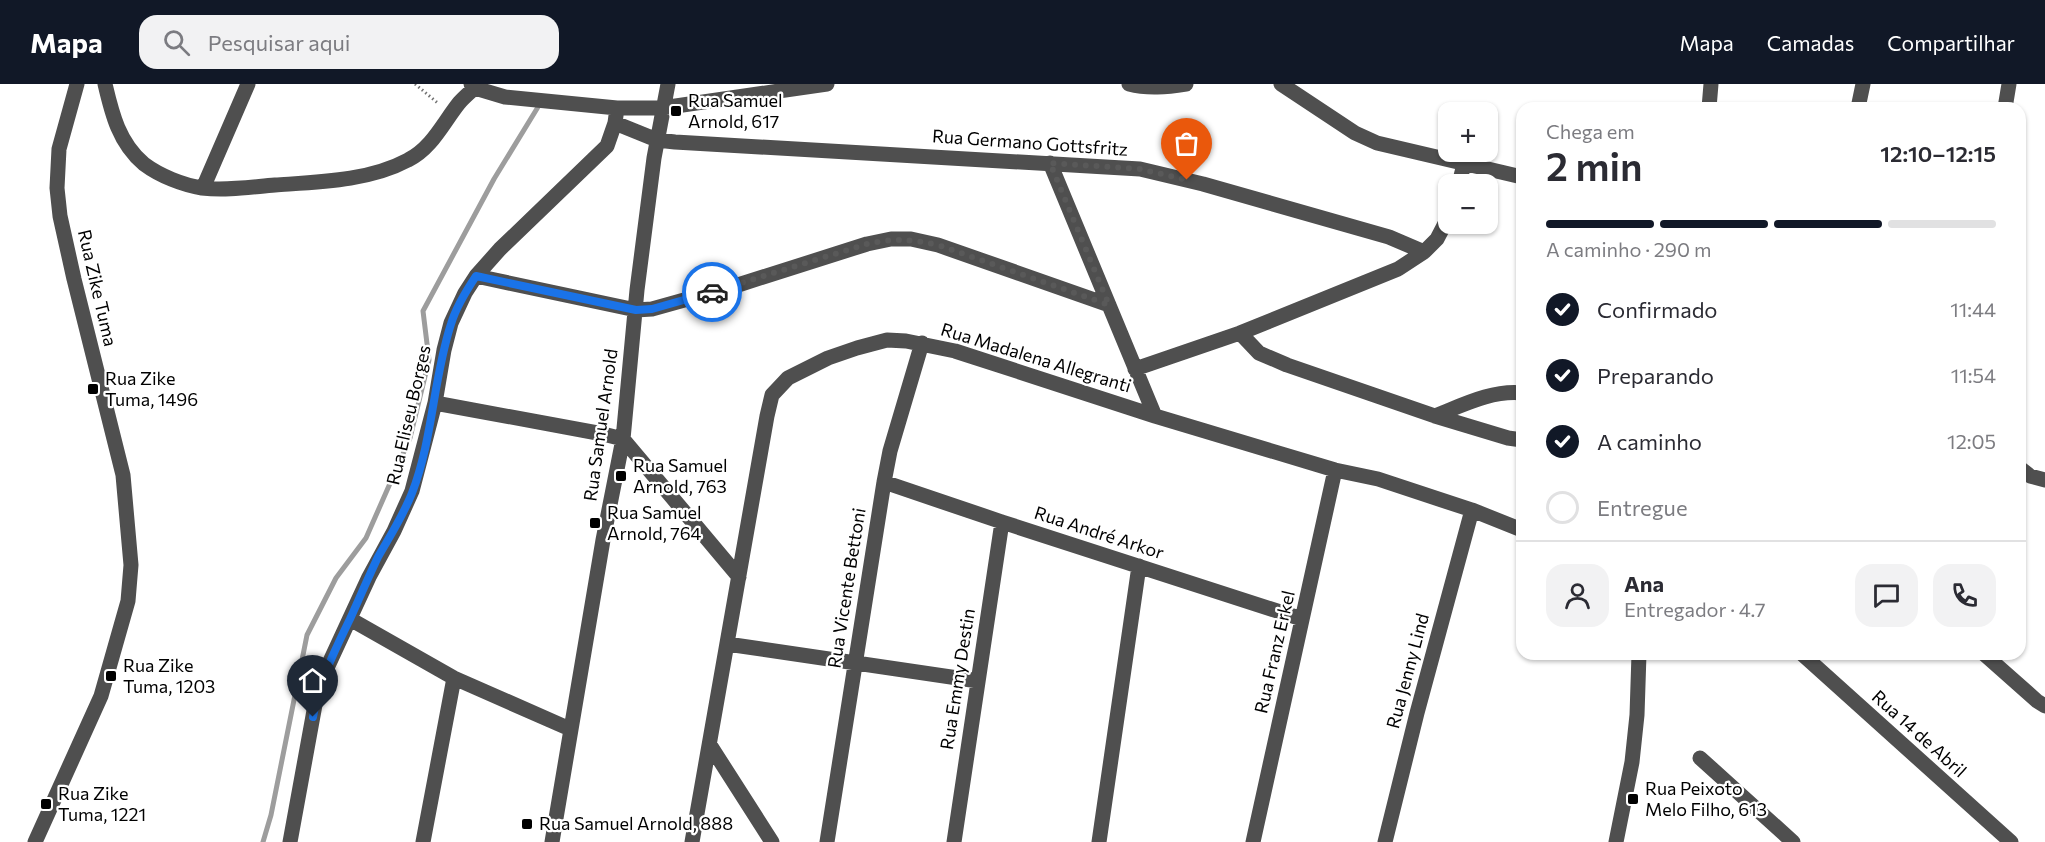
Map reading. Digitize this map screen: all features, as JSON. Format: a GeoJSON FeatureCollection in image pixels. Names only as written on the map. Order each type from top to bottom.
{"type":"FeatureCollection","features":[{"type":"Feature","properties":{"kind":"street","name":"Rua Zike Tuma"},"geometry":{"type":"LineString","coordinates":[[35,842],[101,696],[128,601],[131,565],[123,475],[60,216],[57,188],[58,149],[77,84]]}},
{"type":"Feature","properties":{"kind":"street"},"geometry":{"type":"LineString","coordinates":[[105,84],[112,113],[121,135],[133,152],[157,172],[184,184],[202,188],[234,189],[324,181],[388,169],[410,160],[429,145],[461,100],[475,85],[505,97],[616,115],[827,84]]}},
{"type":"Feature","properties":{"kind":"street"},"geometry":{"type":"LineString","coordinates":[[202,188],[248,84]]}},
{"type":"Feature","properties":{"kind":"street","name":"Rua Samuel Arnold"},"geometry":{"type":"LineString","coordinates":[[552,842],[622,440],[637,290],[657,140],[668,84]]}},
{"type":"Feature","properties":{"kind":"street"},"geometry":{"type":"LineString","coordinates":[[1129,84],[1138,87],[1163,88],[1186,84]]}},
{"type":"Feature","properties":{"kind":"street"},"geometry":{"type":"LineString","coordinates":[[1281,84],[1355,133],[1377,143],[1516,176]]}},
{"type":"Feature","properties":{"kind":"street"},"geometry":{"type":"LineString","coordinates":[[1709,102],[1711,84]]}},
{"type":"Feature","properties":{"kind":"street"},"geometry":{"type":"LineString","coordinates":[[1859,102],[1863,84]]}},
{"type":"Feature","properties":{"kind":"street"},"geometry":{"type":"LineString","coordinates":[[2005,102],[2009,84]]}},
{"type":"Feature","properties":{"kind":"street","name":"Rua Germano Gottsfritz"},"geometry":{"type":"LineString","coordinates":[[616,115],[657,140],[1140,169],[1389,237],[1424,252]]}},
{"type":"Feature","properties":{"kind":"street","name":"Rua Eliseu Borges"},"geometry":{"type":"LineString","coordinates":[[290,842],[317,694],[329,662],[412,491],[435,403],[451,323],[476,276],[500,249],[607,146],[616,115]]}},
{"type":"Feature","properties":{"kind":"street"},"geometry":{"type":"LineString","coordinates":[[1050,163],[1155,416]]}},
{"type":"Feature","properties":{"kind":"street"},"geometry":{"type":"LineString","coordinates":[[1462,174],[1464,164]]}},
{"type":"Feature","properties":{"kind":"street"},"geometry":{"type":"LineString","coordinates":[[1135,369],[1240,333],[1398,269],[1424,252],[1440,234]]}},
{"type":"Feature","properties":{"kind":"street"},"geometry":{"type":"LineString","coordinates":[[476,276],[636,310],[652,309],[738,285],[867,244],[891,239],[911,239],[938,245],[1109,305]]}},
{"type":"Feature","properties":{"kind":"street"},"geometry":{"type":"LineString","coordinates":[[1240,333],[1259,353],[1270,359],[1435,416],[1516,439]]}},
{"type":"Feature","properties":{"kind":"street","name":"Rua Madalena Allegranti"},"geometry":{"type":"LineString","coordinates":[[739,577],[772,395],[788,378],[818,363],[856,348],[887,340],[922,343],[955,351],[1155,416],[1335,470],[1378,479],[1472,510],[1516,528]]}},
{"type":"Feature","properties":{"kind":"street","name":"Rua Vicente Bettoni"},"geometry":{"type":"LineString","coordinates":[[827,842],[884,482],[890,451],[922,343]]}},
{"type":"Feature","properties":{"kind":"street"},"geometry":{"type":"LineString","coordinates":[[1435,416],[1479,399],[1516,393]]}},
{"type":"Feature","properties":{"kind":"street"},"geometry":{"type":"LineString","coordinates":[[435,403],[603,434],[622,440],[739,577],[692,842]]}},
{"type":"Feature","properties":{"kind":"street","name":"Rua Franz Erkel"},"geometry":{"type":"LineString","coordinates":[[1253,842],[1335,470]]}},
{"type":"Feature","properties":{"kind":"street"},"geometry":{"type":"LineString","coordinates":[[2026,473],[2045,480]]}},
{"type":"Feature","properties":{"kind":"street","name":"Rua André Arkor"},"geometry":{"type":"LineString","coordinates":[[884,482],[1302,619]]}},
{"type":"Feature","properties":{"kind":"street","name":"Rua Jenny Lind"},"geometry":{"type":"LineString","coordinates":[[1385,842],[1472,510]]}},
{"type":"Feature","properties":{"kind":"street","name":"Rua Emmy Destin"},"geometry":{"type":"LineString","coordinates":[[954,842],[1002,522]]}},
{"type":"Feature","properties":{"kind":"street"},"geometry":{"type":"LineString","coordinates":[[1099,842],[1139,566]]}},
{"type":"Feature","properties":{"kind":"street"},"geometry":{"type":"LineString","coordinates":[[350,619],[454,678],[570,729]]}},
{"type":"Feature","properties":{"kind":"street"},"geometry":{"type":"LineString","coordinates":[[727,644],[978,681]]}},
{"type":"Feature","properties":{"kind":"street"},"geometry":{"type":"LineString","coordinates":[[1616,842],[1632,762],[1637,715],[1639,660]]}},
{"type":"Feature","properties":{"kind":"street","name":"Rua 14 de Abril"},"geometry":{"type":"LineString","coordinates":[[1809,660],[2011,842]]}},
{"type":"Feature","properties":{"kind":"street"},"geometry":{"type":"LineString","coordinates":[[1992,660],[2042,700]]}},
{"type":"Feature","properties":{"kind":"street"},"geometry":{"type":"LineString","coordinates":[[423,842],[454,678]]}},
{"type":"Feature","properties":{"kind":"street"},"geometry":{"type":"LineString","coordinates":[[710,745],[772,842]]}},
{"type":"Feature","properties":{"kind":"street"},"geometry":{"type":"LineString","coordinates":[[1700,758],[1793,842]]}},
{"type":"Feature","properties":{"kind":"path"},"geometry":{"type":"LineString","coordinates":[[415,84],[451,114]]}},
{"type":"Feature","properties":{"kind":"waterway"},"geometry":{"type":"LineString","coordinates":[[263,842],[271,815],[307,635],[336,578],[366,538],[410,438],[429,360],[423,311],[494,179],[538,107]]}},
{"type":"Feature","properties":{"kind":"way so far"},"geometry":{"type":"LineString","coordinates":[[712,292],[867,244],[891,239],[911,239],[938,245],[1109,305],[1050,163],[1140,169],[1187,180]]}},
{"type":"Feature","properties":{"kind":"place","name":"Rua Samuel Arnold, 617"},"geometry":{"type":"Point","coordinates":[676,111]}},
{"type":"Feature","properties":{"kind":"place","name":"Rua Zike Tuma, 1496"},"geometry":{"type":"Point","coordinates":[93,389]}},
{"type":"Feature","properties":{"kind":"place","name":"Rua Samuel Arnold, 763"},"geometry":{"type":"Point","coordinates":[621,476]}},
{"type":"Feature","properties":{"kind":"place","name":"Rua Samuel Arnold, 764"},"geometry":{"type":"Point","coordinates":[595,523]}},
{"type":"Feature","properties":{"kind":"place","name":"Rua Zike Tuma, 1203"},"geometry":{"type":"Point","coordinates":[111,676]}},
{"type":"Feature","properties":{"kind":"place","name":"Rua Peixoto Melo Filho, 613"},"geometry":{"type":"Point","coordinates":[1633,799]}},
{"type":"Feature","properties":{"kind":"place","name":"Rua Zike Tuma, 1221"},"geometry":{"type":"Point","coordinates":[46,804]}},
{"type":"Feature","properties":{"kind":"place","name":"Rua Samuel Arnold, 888"},"geometry":{"type":"Point","coordinates":[527,824]}},
{"type":"Feature","properties":{"kind":"route"},"geometry":{"type":"LineString","coordinates":[[313,717],[317,694],[326,670],[412,491],[435,403],[451,323],[476,276],[636,310],[652,309],[712,292]]}}]}
